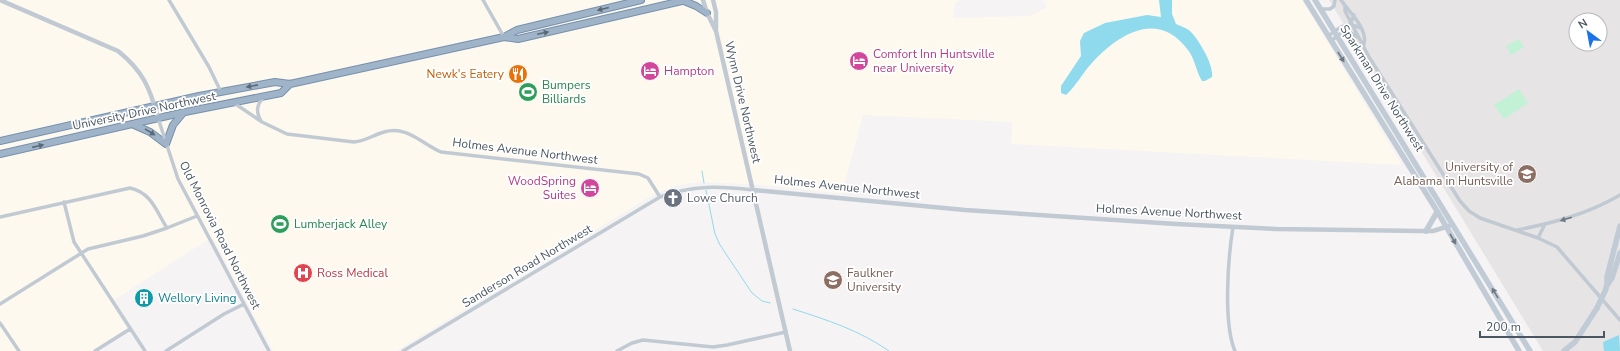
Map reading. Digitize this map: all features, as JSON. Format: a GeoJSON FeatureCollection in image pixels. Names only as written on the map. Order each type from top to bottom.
{"type":"FeatureCollection","features":[{"type":"Feature","properties":{"kind":"highway","name":"University Drive Northwest"},"geometry":{"type":"LineString","coordinates":[[0,141],[221,92],[275,82],[290,84],[504,37],[517,30],[641,0]]}},
{"type":"Feature","properties":{"kind":"highway","name":"University Drive Northwest"},"geometry":{"type":"LineString","coordinates":[[504,37],[518,39],[685,0]]}},
{"type":"Feature","properties":{"kind":"highway"},"geometry":{"type":"LineString","coordinates":[[685,0],[707,14]]}},
{"type":"Feature","properties":{"kind":"highway","name":"University Drive Northwest"},"geometry":{"type":"LineString","coordinates":[[0,154],[185,112],[281,93],[290,84]]}},
{"type":"Feature","properties":{"kind":"highway"},"geometry":{"type":"LineString","coordinates":[[132,124],[150,132],[166,144],[173,125],[185,112]]}},
{"type":"Feature","properties":{"kind":"main road","name":"Sparkman Drive Northwest"},"geometry":{"type":"LineString","coordinates":[[1306,0],[1437,212],[1520,351]]}},
{"type":"Feature","properties":{"kind":"main road","name":"Sparkman Drive Northwest"},"geometry":{"type":"LineString","coordinates":[[1315,0],[1531,351]]}},
{"type":"Feature","properties":{"kind":"main road"},"geometry":{"type":"LineString","coordinates":[[1426,231],[1437,212]]}},
{"type":"Feature","properties":{"kind":"main road"},"geometry":{"type":"LineString","coordinates":[[1606,287],[1620,226]]}},
{"type":"Feature","properties":{"kind":"main road"},"geometry":{"type":"LineString","coordinates":[[1564,351],[1575,342],[1597,308],[1606,287],[1612,278],[1620,253]]}},
{"type":"Feature","properties":{"kind":"street","name":"Old Monrovia Road Northwest"},"geometry":{"type":"LineString","coordinates":[[0,0],[118,51],[133,63],[148,85],[178,179],[269,351]]}},
{"type":"Feature","properties":{"kind":"street"},"geometry":{"type":"LineString","coordinates":[[169,0],[209,67],[221,92]]}},
{"type":"Feature","properties":{"kind":"street"},"geometry":{"type":"LineString","coordinates":[[483,0],[504,37]]}},
{"type":"Feature","properties":{"kind":"street","name":"Wynn Drive Northwest"},"geometry":{"type":"LineString","coordinates":[[704,0],[707,14],[716,31],[790,351]]}},
{"type":"Feature","properties":{"kind":"street"},"geometry":{"type":"LineString","coordinates":[[712,0],[716,12],[716,31]]}},
{"type":"Feature","properties":{"kind":"street"},"geometry":{"type":"LineString","coordinates":[[1321,9],[1330,9],[1334,6],[1335,0]]}},
{"type":"Feature","properties":{"kind":"street"},"geometry":{"type":"LineString","coordinates":[[1341,0],[1345,7],[1344,11],[1359,39]]}},
{"type":"Feature","properties":{"kind":"street"},"geometry":{"type":"LineString","coordinates":[[1345,7],[1349,8],[1354,15],[1365,40],[1364,44],[1369,57],[1460,201],[1469,211],[1480,218],[1538,238],[1557,247],[1564,253],[1620,320]]}},
{"type":"Feature","properties":{"kind":"street"},"geometry":{"type":"LineString","coordinates":[[1344,33],[1351,24],[1354,15]]}},
{"type":"Feature","properties":{"kind":"street"},"geometry":{"type":"LineString","coordinates":[[1330,38],[1351,24]]}},
{"type":"Feature","properties":{"kind":"street"},"geometry":{"type":"LineString","coordinates":[[1351,24],[1360,28]]}},
{"type":"Feature","properties":{"kind":"street"},"geometry":{"type":"LineString","coordinates":[[1336,34],[1350,33],[1364,44]]}},
{"type":"Feature","properties":{"kind":"street"},"geometry":{"type":"LineString","coordinates":[[262,122],[257,113],[257,108],[265,96]]}},
{"type":"Feature","properties":{"kind":"street","name":"Holmes Avenue Northwest"},"geometry":{"type":"LineString","coordinates":[[234,103],[262,122],[287,134],[364,142],[384,132],[399,131],[409,133],[430,148],[441,152],[639,174],[648,178],[660,197],[681,190],[701,187],[753,190],[965,210],[1233,227],[1426,231],[1453,224]]}},
{"type":"Feature","properties":{"kind":"street"},"geometry":{"type":"LineString","coordinates":[[0,217],[122,189],[138,190],[146,195],[152,202],[167,228]]}},
{"type":"Feature","properties":{"kind":"street"},"geometry":{"type":"LineString","coordinates":[[1516,231],[1544,226],[1581,214],[1620,195]]}},
{"type":"Feature","properties":{"kind":"street","name":"Sanderson Road Northwest"},"geometry":{"type":"LineString","coordinates":[[403,351],[660,197]]}},
{"type":"Feature","properties":{"kind":"street"},"geometry":{"type":"LineString","coordinates":[[64,202],[74,242],[145,351]]}},
{"type":"Feature","properties":{"kind":"street"},"geometry":{"type":"LineString","coordinates":[[0,304],[88,249],[167,228],[197,216]]}},
{"type":"Feature","properties":{"kind":"street"},"geometry":{"type":"LineString","coordinates":[[1538,238],[1544,226]]}},
{"type":"Feature","properties":{"kind":"street"},"geometry":{"type":"LineString","coordinates":[[1233,227],[1229,250],[1228,328],[1235,351]]}},
{"type":"Feature","properties":{"kind":"street"},"geometry":{"type":"LineString","coordinates":[[166,351],[224,314],[244,304]]}},
{"type":"Feature","properties":{"kind":"street"},"geometry":{"type":"LineString","coordinates":[[0,323],[18,351]]}},
{"type":"Feature","properties":{"kind":"street"},"geometry":{"type":"LineString","coordinates":[[95,351],[130,329]]}},
{"type":"Feature","properties":{"kind":"street"},"geometry":{"type":"LineString","coordinates":[[617,351],[632,342],[643,340],[713,347],[786,332]]}},
{"type":"Feature","properties":{"kind":"shaded area"},"geometry":{"type":"Polygon","coordinates":[[[0,0],[960,0],[955,3],[953,18],[1030,16],[1047,7],[1043,0],[1302,0],[1402,165],[1011,144],[1012,122],[863,115],[842,194],[761,185],[701,182],[678,185],[653,195],[396,351],[273,351],[212,237],[111,302],[127,328],[92,351],[0,351],[0,0]]]}},
{"type":"Feature","properties":{"kind":"shaded area","name":"University of Alabama in Huntsville"},"geometry":{"type":"Polygon","coordinates":[[[1329,0],[1620,0],[1620,351],[1543,351],[1329,0]]]}},
{"type":"Feature","properties":{"kind":"green space"},"geometry":{"type":"Polygon","coordinates":[[[1519,39],[1524,47],[1511,55],[1506,46],[1519,39]]]}},
{"type":"Feature","properties":{"kind":"green space"},"geometry":{"type":"Polygon","coordinates":[[[1519,89],[1528,103],[1504,119],[1494,105],[1519,89]]]}},
{"type":"Feature","properties":{"kind":"water"},"geometry":{"type":"Polygon","coordinates":[[[1159,0],[1172,0],[1172,14],[1176,24],[1189,30],[1198,40],[1211,66],[1212,77],[1202,81],[1188,50],[1176,38],[1164,31],[1151,29],[1138,30],[1113,43],[1091,64],[1066,95],[1061,93],[1061,86],[1081,56],[1080,41],[1084,33],[1105,23],[1147,15],[1161,17],[1159,0]]]}},
{"type":"Feature","properties":{"kind":"water"},"geometry":{"type":"Polygon","coordinates":[[[1619,335],[1620,351],[1604,351],[1603,342],[1619,335]]]}},
{"type":"Feature","properties":{"kind":"waterway"},"geometry":{"type":"LineString","coordinates":[[702,171],[704,183]]}},
{"type":"Feature","properties":{"kind":"waterway"},"geometry":{"type":"LineString","coordinates":[[706,190],[715,234],[720,245],[752,293],[762,301],[770,303]]}},
{"type":"Feature","properties":{"kind":"waterway"},"geometry":{"type":"LineString","coordinates":[[793,309],[854,331],[889,351]]}},
{"type":"Feature","properties":{"kind":"place","name":"Comfort Inn Huntsville near University"},"geometry":{"type":"Point","coordinates":[859,61]}},
{"type":"Feature","properties":{"kind":"place","name":"Hampton"},"geometry":{"type":"Point","coordinates":[650,71]}},
{"type":"Feature","properties":{"kind":"place","name":"Newk's Eatery"},"geometry":{"type":"Point","coordinates":[518,74]}},
{"type":"Feature","properties":{"kind":"place","name":"Bumpers Billiards"},"geometry":{"type":"Point","coordinates":[528,92]}},
{"type":"Feature","properties":{"kind":"place","name":"University of Alabama in Huntsville"},"geometry":{"type":"Point","coordinates":[1527,174]}},
{"type":"Feature","properties":{"kind":"place","name":"WoodSpring Suites"},"geometry":{"type":"Point","coordinates":[590,188]}},
{"type":"Feature","properties":{"kind":"place","name":"Lowe Church"},"geometry":{"type":"Point","coordinates":[673,198]}},
{"type":"Feature","properties":{"kind":"place","name":"Lumberjack Alley"},"geometry":{"type":"Point","coordinates":[280,224]}},
{"type":"Feature","properties":{"kind":"place","name":"Ross Medical"},"geometry":{"type":"Point","coordinates":[303,273]}},
{"type":"Feature","properties":{"kind":"place","name":"Faulkner University"},"geometry":{"type":"Point","coordinates":[833,280]}},
{"type":"Feature","properties":{"kind":"place","name":"Wellory Living"},"geometry":{"type":"Point","coordinates":[144,298]}}]}
